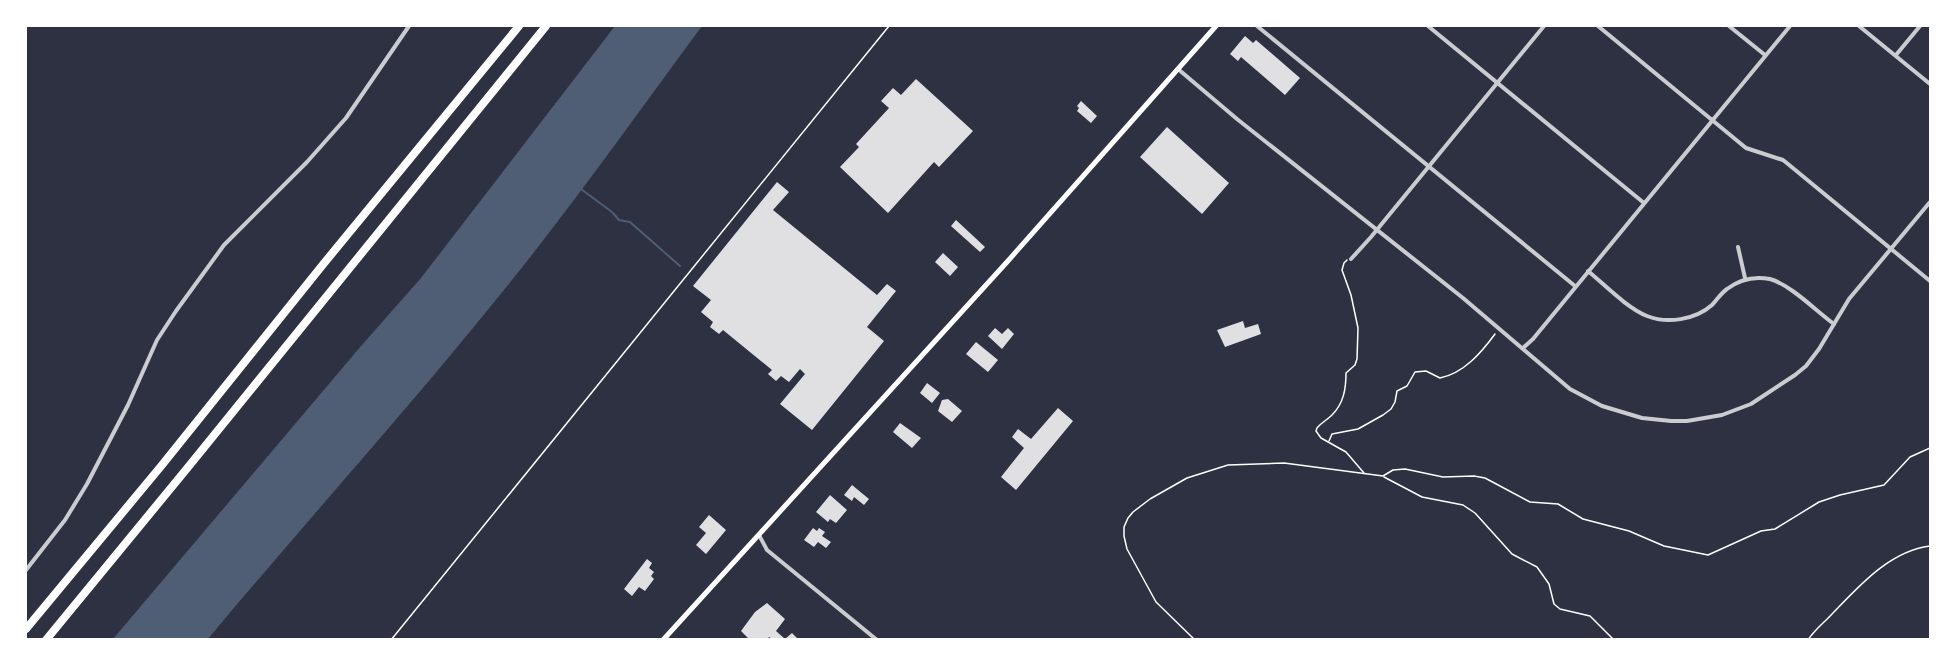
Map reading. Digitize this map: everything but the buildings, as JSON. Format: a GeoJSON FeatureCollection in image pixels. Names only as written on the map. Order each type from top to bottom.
{"type":"FeatureCollection","features":[{"type":"Feature","properties":{"kind":"highway"},"geometry":{"type":"LineString","coordinates":[[26,629],[519,26]]}},
{"type":"Feature","properties":{"kind":"highway"},"geometry":{"type":"LineString","coordinates":[[46,639],[197,457],[546,26]]}},
{"type":"Feature","properties":{"kind":"main road"},"geometry":{"type":"LineString","coordinates":[[663,639],[997,273],[1216,26]]}},
{"type":"Feature","properties":{"kind":"street"},"geometry":{"type":"LineString","coordinates":[[26,570],[65,520],[87,484],[158,340],[176,311],[224,245],[307,162],[346,118],[409,26]]}},
{"type":"Feature","properties":{"kind":"street"},"geometry":{"type":"LineString","coordinates":[[1257,26],[1575,286]]}},
{"type":"Feature","properties":{"kind":"street"},"geometry":{"type":"LineString","coordinates":[[1428,26],[1644,203]]}},
{"type":"Feature","properties":{"kind":"street"},"geometry":{"type":"LineString","coordinates":[[1351,259],[1544,26]]}},
{"type":"Feature","properties":{"kind":"street"},"geometry":{"type":"LineString","coordinates":[[1598,26],[1746,148],[1784,160],[1930,281]]}},
{"type":"Feature","properties":{"kind":"street"},"geometry":{"type":"LineString","coordinates":[[1729,26],[1765,56]]}},
{"type":"Feature","properties":{"kind":"street"},"geometry":{"type":"LineString","coordinates":[[1523,348],[1530,343],[1790,26]]}},
{"type":"Feature","properties":{"kind":"street"},"geometry":{"type":"LineString","coordinates":[[1859,26],[1930,84]]}},
{"type":"Feature","properties":{"kind":"street"},"geometry":{"type":"LineString","coordinates":[[1896,55],[1920,26]]}},
{"type":"Feature","properties":{"kind":"street"},"geometry":{"type":"LineString","coordinates":[[1178,69],[1375,231],[1523,348],[1530,357],[1570,389],[1602,406],[1649,419],[1687,421],[1713,417],[1752,404],[1780,386],[1807,364],[1850,299],[1930,202]]}},
{"type":"Feature","properties":{"kind":"street"},"geometry":{"type":"LineString","coordinates":[[1738,247],[1745,279]]}},
{"type":"Feature","properties":{"kind":"street"},"geometry":{"type":"LineString","coordinates":[[1588,271],[1635,309],[1647,316],[1665,320],[1690,318],[1701,313],[1711,306],[1726,289],[1745,279],[1757,277],[1773,280],[1789,288],[1834,324]]}},
{"type":"Feature","properties":{"kind":"street"},"geometry":{"type":"LineString","coordinates":[[759,535],[767,550],[877,639]]}},
{"type":"Feature","properties":{"kind":"path"},"geometry":{"type":"LineString","coordinates":[[391,639],[889,26]]}},
{"type":"Feature","properties":{"kind":"path"},"geometry":{"type":"LineString","coordinates":[[1351,259],[1345,262],[1342,270],[1358,328],[1357,359],[1355,365],[1346,373],[1347,381],[1341,402],[1330,417],[1317,428],[1318,435],[1346,452],[1364,473]]}},
{"type":"Feature","properties":{"kind":"path"},"geometry":{"type":"LineString","coordinates":[[1329,441],[1332,434],[1358,429],[1383,415],[1395,402],[1397,391],[1407,387],[1415,372],[1426,370],[1440,378],[1458,370],[1480,354],[1499,329]]}},
{"type":"Feature","properties":{"kind":"path"},"geometry":{"type":"LineString","coordinates":[[1383,476],[1393,470],[1405,469],[1443,477],[1485,478],[1530,502],[1558,504],[1583,519],[1629,531],[1664,546],[1708,555],[1761,531],[1774,529],[1819,502],[1884,485],[1910,457],[1930,448]]}},
{"type":"Feature","properties":{"kind":"path"},"geometry":{"type":"LineString","coordinates":[[1195,639],[1156,602],[1132,559],[1124,536],[1124,526],[1128,518],[1150,499],[1187,478],[1228,465],[1284,463],[1383,476],[1422,497],[1463,505],[1475,513],[1512,554],[1537,567],[1549,584],[1554,604],[1560,609],[1590,616],[1614,639]]}},
{"type":"Feature","properties":{"kind":"path"},"geometry":{"type":"LineString","coordinates":[[1808,639],[1880,568],[1906,553],[1930,546]]}},
{"type":"Feature","properties":{"kind":"path"},"geometry":{"type":"LineString","coordinates":[[1811,635],[1813,639]]}},
{"type":"Feature","properties":{"kind":"water"},"geometry":{"type":"Polygon","coordinates":[[[615,26],[702,26],[575,199],[495,301],[208,639],[113,639],[421,278],[615,26]]]}},
{"type":"Feature","properties":{"kind":"waterway"},"geometry":{"type":"LineString","coordinates":[[581,189],[619,220],[630,222],[680,266]]}}]}
